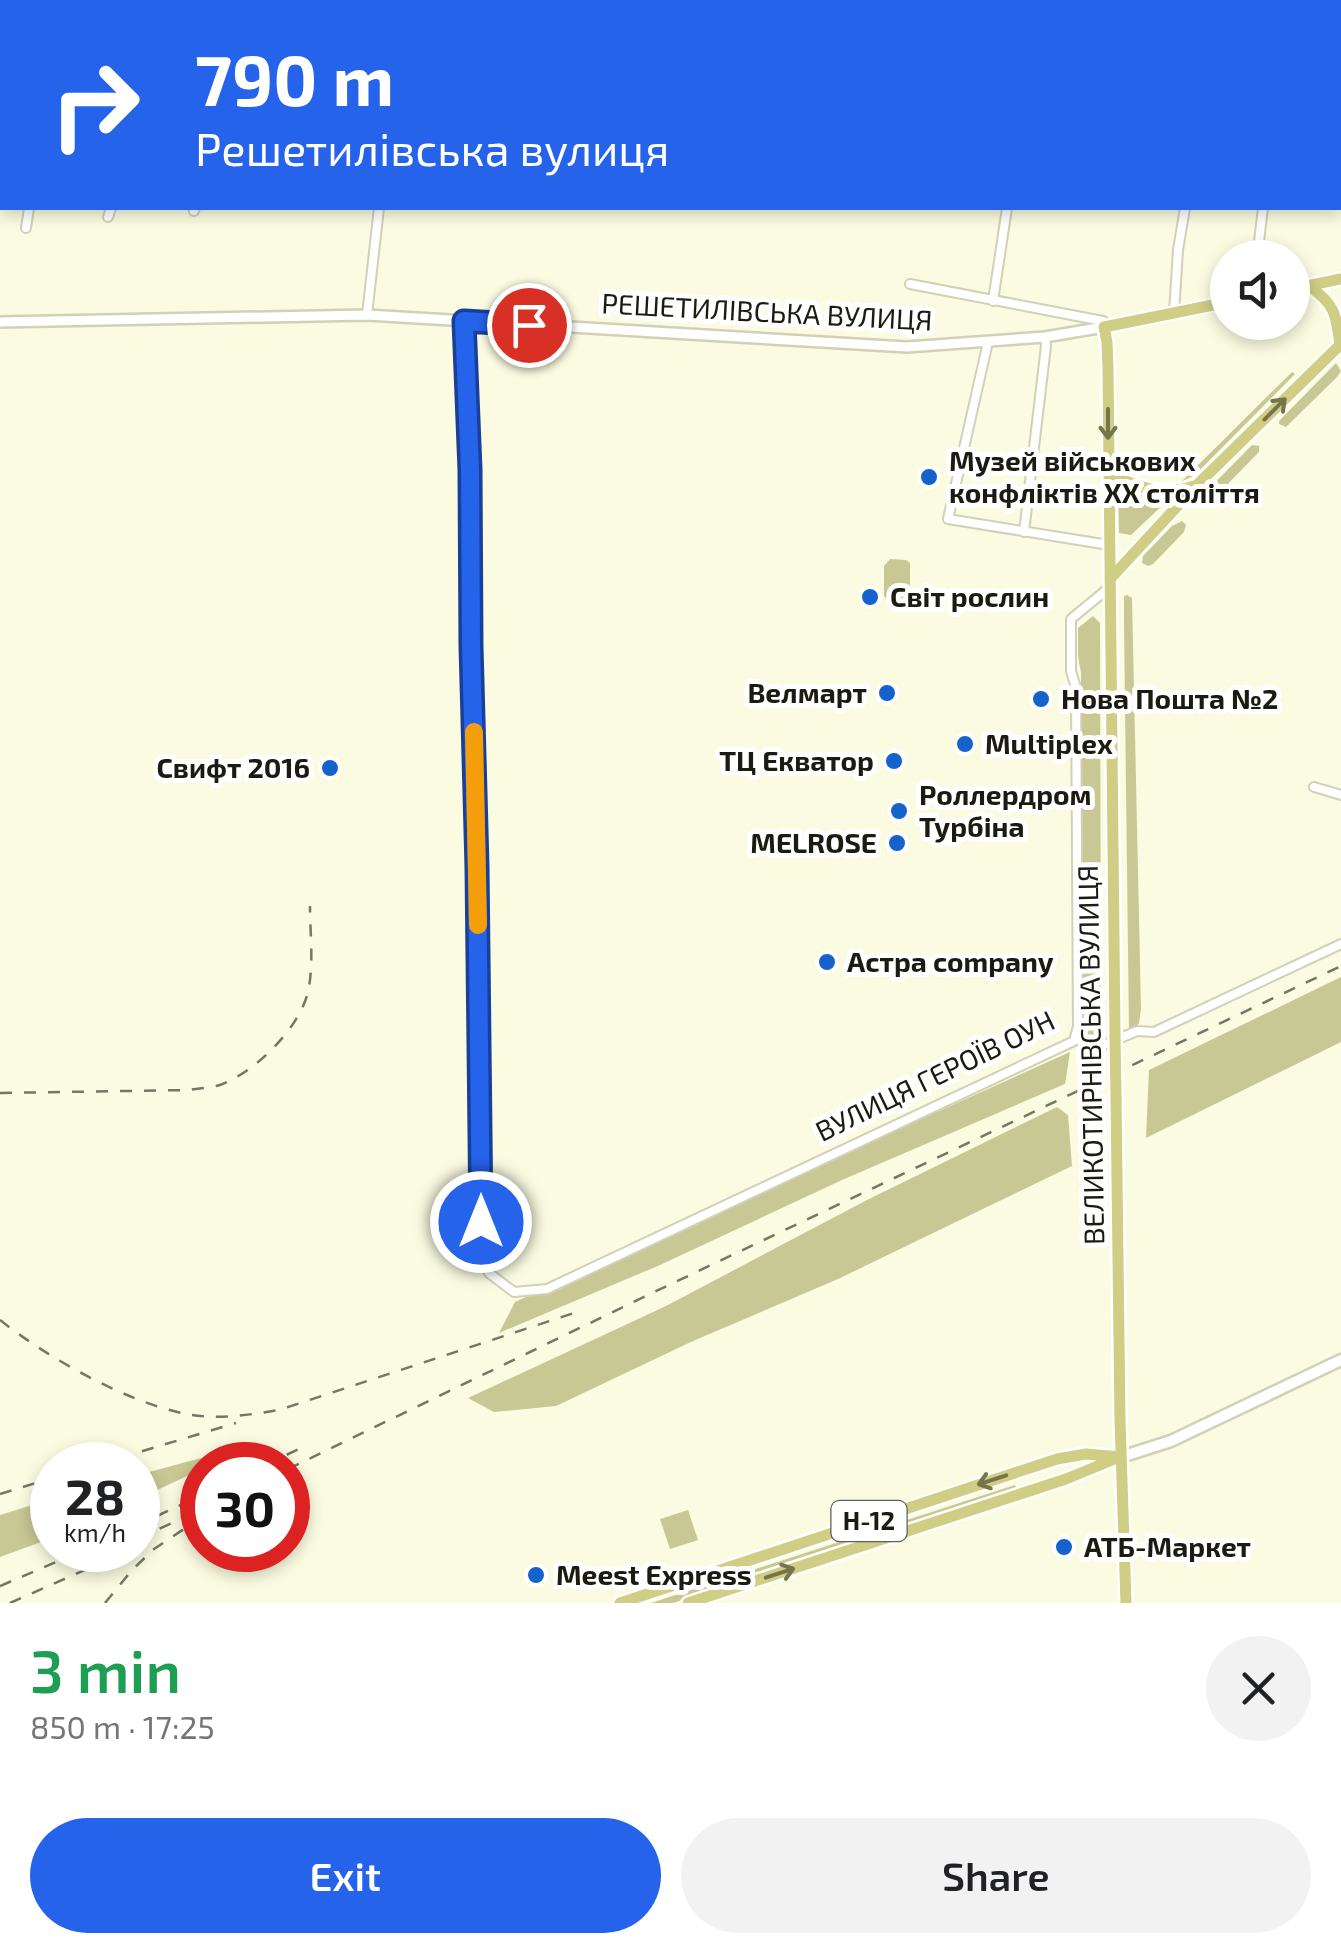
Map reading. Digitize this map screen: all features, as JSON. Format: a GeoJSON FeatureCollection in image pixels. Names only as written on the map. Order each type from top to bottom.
{"type":"FeatureCollection","features":[{"type":"Feature","properties":{"kind":"main road"},"geometry":{"type":"LineString","coordinates":[[1310,286],[1341,279]]}},
{"type":"Feature","properties":{"kind":"main road"},"geometry":{"type":"LineString","coordinates":[[1110,583],[1197,486],[1340,344],[1333,307],[1310,287]]}},
{"type":"Feature","properties":{"kind":"main road","name":"РЕШЕТИЛІВСЬКА ВУЛИЦЯ"},"geometry":{"type":"LineString","coordinates":[[1104,327],[1210,305]]}},
{"type":"Feature","properties":{"kind":"main road","name":"ВЕЛИКОТИРНІВСЬКА ВУЛИЦЯ"},"geometry":{"type":"LineString","coordinates":[[1104,327],[1108,356],[1126,1603]]}},
{"type":"Feature","properties":{"kind":"main road"},"geometry":{"type":"LineString","coordinates":[[1108,472],[1154,491],[1174,492],[1197,486]]}},
{"type":"Feature","properties":{"kind":"main road"},"geometry":{"type":"LineString","coordinates":[[1121,1457],[1171,1441],[1341,1360]]}},
{"type":"Feature","properties":{"kind":"main road","name":"Н-12"},"geometry":{"type":"LineString","coordinates":[[620,1603],[1057,1459],[1086,1454],[1121,1457]]}},
{"type":"Feature","properties":{"kind":"main road","name":"Н-12"},"geometry":{"type":"LineString","coordinates":[[688,1603],[1034,1490],[1121,1457]]}},
{"type":"Feature","properties":{"kind":"main road"},"geometry":{"type":"LineString","coordinates":[[1026,1469],[1034,1490]]}},
{"type":"Feature","properties":{"kind":"street"},"geometry":{"type":"LineString","coordinates":[[26,228],[29,210]]}},
{"type":"Feature","properties":{"kind":"street"},"geometry":{"type":"LineString","coordinates":[[366,315],[379,210]]}},
{"type":"Feature","properties":{"kind":"street"},"geometry":{"type":"LineString","coordinates":[[993,301],[1007,210]]}},
{"type":"Feature","properties":{"kind":"street"},"geometry":{"type":"LineString","coordinates":[[1174,312],[1184,210]]}},
{"type":"Feature","properties":{"kind":"street"},"geometry":{"type":"LineString","coordinates":[[1259,240],[1263,210]]}},
{"type":"Feature","properties":{"kind":"street"},"geometry":{"type":"LineString","coordinates":[[910,284],[1103,322],[1104,327]]}},
{"type":"Feature","properties":{"kind":"street","name":"РЕШЕТИЛІВСЬКА ВУЛИЦЯ"},"geometry":{"type":"LineString","coordinates":[[0,322],[366,315],[907,348],[1045,337],[1104,327]]}},
{"type":"Feature","properties":{"kind":"street","name":"ВУЛИЦЯ ГЕРОЇВ ОУН"},"geometry":{"type":"LineString","coordinates":[[464,321],[477,867],[480,1254],[488,1273],[514,1292],[547,1289],[1074,1041],[1076,688],[1071,671],[1071,618],[1110,583]]}},
{"type":"Feature","properties":{"kind":"street"},"geometry":{"type":"LineString","coordinates":[[1024,532],[1045,337]]}},
{"type":"Feature","properties":{"kind":"street"},"geometry":{"type":"LineString","coordinates":[[988,342],[948,519],[1108,546]]}},
{"type":"Feature","properties":{"kind":"street"},"geometry":{"type":"LineString","coordinates":[[1314,787],[1341,794]]}},
{"type":"Feature","properties":{"kind":"street"},"geometry":{"type":"LineString","coordinates":[[1076,1035],[1087,1052],[1138,1031],[1154,1032],[1341,944]]}},
{"type":"Feature","properties":{"kind":"green space"},"geometry":{"type":"Polygon","coordinates":[[[1336,363],[1341,371],[1337,377],[1286,427],[1279,424],[1279,421],[1336,363]]]}},
{"type":"Feature","properties":{"kind":"green space"},"geometry":{"type":"Polygon","coordinates":[[[1292,372],[1295,374],[1195,475],[1181,482],[1292,372]]]}},
{"type":"Feature","properties":{"kind":"green space"},"geometry":{"type":"Polygon","coordinates":[[[1252,445],[1259,446],[1259,452],[1208,504],[1200,507],[1199,499],[1252,445]]]}},
{"type":"Feature","properties":{"kind":"green space"},"geometry":{"type":"Polygon","coordinates":[[[1118,484],[1168,500],[1131,535],[1119,533],[1118,484]]]}},
{"type":"Feature","properties":{"kind":"green space"},"geometry":{"type":"Polygon","coordinates":[[[1182,521],[1186,525],[1184,532],[1153,564],[1142,563],[1143,556],[1182,521]]]}},
{"type":"Feature","properties":{"kind":"green space"},"geometry":{"type":"Polygon","coordinates":[[[890,559],[910,563],[908,605],[893,607],[884,596],[884,566],[890,559]]]}},
{"type":"Feature","properties":{"kind":"green space"},"geometry":{"type":"Polygon","coordinates":[[[1127,595],[1132,598],[1141,1009],[1139,1023],[1129,1030],[1124,624],[1127,595]]]}},
{"type":"Feature","properties":{"kind":"green space"},"geometry":{"type":"Polygon","coordinates":[[[1093,616],[1100,623],[1098,1045],[1087,1039],[1079,1018],[1083,854],[1078,628],[1093,616]]]}},
{"type":"Feature","properties":{"kind":"green space"},"geometry":{"type":"Polygon","coordinates":[[[1341,977],[1341,1042],[1146,1138],[1149,1070],[1341,977]]]}},
{"type":"Feature","properties":{"kind":"green space"},"geometry":{"type":"Polygon","coordinates":[[[1070,1052],[1065,1084],[499,1333],[515,1302],[1070,1052]]]}},
{"type":"Feature","properties":{"kind":"green space"},"geometry":{"type":"Polygon","coordinates":[[[1057,1107],[1068,1115],[1072,1166],[838,1279],[693,1341],[556,1406],[494,1412],[468,1398],[666,1306],[867,1200],[1057,1107]]]}},
{"type":"Feature","properties":{"kind":"green space"},"geometry":{"type":"Polygon","coordinates":[[[180,1464],[180,1479],[160,1489],[160,1469],[180,1464]]]}},
{"type":"Feature","properties":{"kind":"green space"},"geometry":{"type":"Polygon","coordinates":[[[1015,1485],[1018,1491],[673,1603],[651,1603],[1015,1485]]]}},
{"type":"Feature","properties":{"kind":"green space"},"geometry":{"type":"Polygon","coordinates":[[[30,1506],[30,1546],[0,1557],[0,1515],[30,1506]]]}},
{"type":"Feature","properties":{"kind":"green space"},"geometry":{"type":"Polygon","coordinates":[[[688,1510],[698,1540],[670,1549],[660,1519],[688,1510]]]}},
{"type":"Feature","properties":{"kind":"railway"},"geometry":{"type":"LineString","coordinates":[[0,1093],[189,1090],[233,1079],[274,1048],[303,1006],[311,971],[310,906]]}},
{"type":"Feature","properties":{"kind":"railway"},"geometry":{"type":"LineString","coordinates":[[310,1458],[1341,966]]}},
{"type":"Feature","properties":{"kind":"railway"},"geometry":{"type":"LineString","coordinates":[[0,1320],[64,1363],[138,1400],[186,1414],[221,1417],[279,1410],[574,1313]]}},
{"type":"Feature","properties":{"kind":"railway"},"geometry":{"type":"LineString","coordinates":[[160,1446],[236,1423]]}},
{"type":"Feature","properties":{"kind":"railway"},"geometry":{"type":"LineString","coordinates":[[0,1494],[30,1485]]}},
{"type":"Feature","properties":{"kind":"railway"},"geometry":{"type":"LineString","coordinates":[[160,1515],[180,1505]]}},
{"type":"Feature","properties":{"kind":"railway"},"geometry":{"type":"LineString","coordinates":[[160,1529],[178,1520]]}},
{"type":"Feature","properties":{"kind":"railway"},"geometry":{"type":"LineString","coordinates":[[105,1603],[154,1549],[180,1532]]}},
{"type":"Feature","properties":{"kind":"railway"},"geometry":{"type":"LineString","coordinates":[[0,1586],[33,1572]]}},
{"type":"Feature","properties":{"kind":"railway"},"geometry":{"type":"LineString","coordinates":[[10,1603],[80,1572]]}},
{"type":"Feature","properties":{"kind":"slow traffic"},"geometry":{"type":"LineString","coordinates":[[474,732],[478,925]]}},
{"type":"Feature","properties":{"kind":"place","name":"Музей військових конфліктів ХХ століття"},"geometry":{"type":"Point","coordinates":[929,477]}},
{"type":"Feature","properties":{"kind":"place","name":"Світ рослин"},"geometry":{"type":"Point","coordinates":[870,597]}},
{"type":"Feature","properties":{"kind":"place","name":"Велмарт"},"geometry":{"type":"Point","coordinates":[887,693]}},
{"type":"Feature","properties":{"kind":"place","name":"Нова Пошта №2"},"geometry":{"type":"Point","coordinates":[1041,699]}},
{"type":"Feature","properties":{"kind":"place","name":"Multiplex"},"geometry":{"type":"Point","coordinates":[965,744]}},
{"type":"Feature","properties":{"kind":"place","name":"ТЦ Екватор"},"geometry":{"type":"Point","coordinates":[894,761]}},
{"type":"Feature","properties":{"kind":"place","name":"Свифт 2016"},"geometry":{"type":"Point","coordinates":[330,768]}},
{"type":"Feature","properties":{"kind":"place","name":"Роллердром Турбіна"},"geometry":{"type":"Point","coordinates":[899,811]}},
{"type":"Feature","properties":{"kind":"place","name":"MELROSE"},"geometry":{"type":"Point","coordinates":[897,843]}},
{"type":"Feature","properties":{"kind":"place","name":"Астра company"},"geometry":{"type":"Point","coordinates":[827,962]}},
{"type":"Feature","properties":{"kind":"place","name":"АТБ-Маркет"},"geometry":{"type":"Point","coordinates":[1064,1547]}},
{"type":"Feature","properties":{"kind":"place","name":"Meest Express"},"geometry":{"type":"Point","coordinates":[536,1575]}},
{"type":"Feature","properties":{"kind":"route"},"geometry":{"type":"LineString","coordinates":[[481,1222],[470,470],[464,321],[529,325]]}}]}
